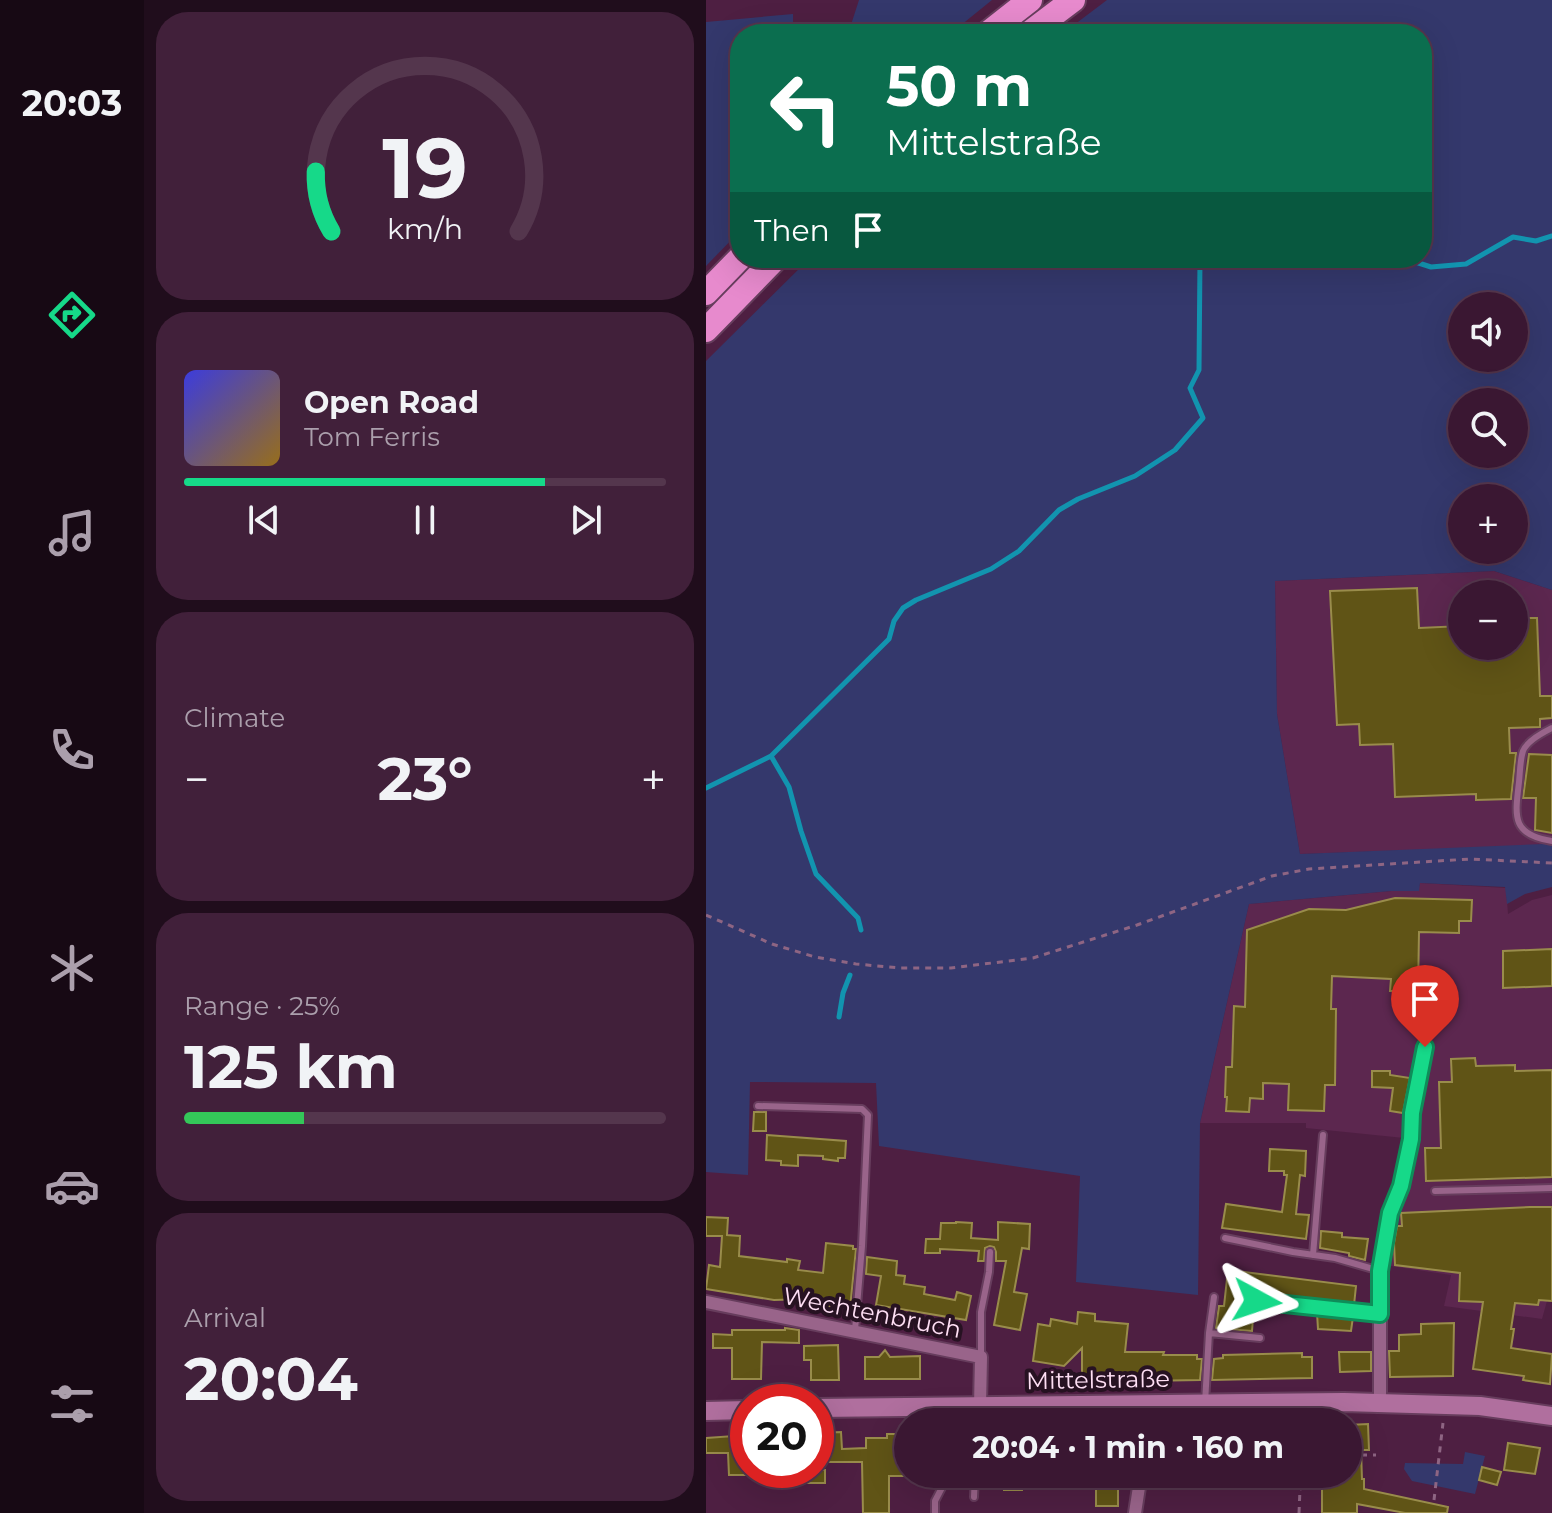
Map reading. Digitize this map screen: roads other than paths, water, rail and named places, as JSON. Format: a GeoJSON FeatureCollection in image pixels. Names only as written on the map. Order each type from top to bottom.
{"type":"FeatureCollection","features":[{"type":"Feature","properties":{"kind":"highway"},"geometry":{"type":"LineString","coordinates":[[1000,24],[1030,0]]}},
{"type":"Feature","properties":{"kind":"highway"},"geometry":{"type":"LineString","coordinates":[[1041,24],[1073,0]]}},
{"type":"Feature","properties":{"kind":"highway"},"geometry":{"type":"LineString","coordinates":[[706,293],[730,268]]}},
{"type":"Feature","properties":{"kind":"highway"},"geometry":{"type":"LineString","coordinates":[[706,330],[766,268]]}},
{"type":"Feature","properties":{"kind":"main road","name":"Mittelstraße"},"geometry":{"type":"LineString","coordinates":[[1174,1408],[1205,1403],[1437,1404],[1480,1406],[1552,1416]]}},
{"type":"Feature","properties":{"kind":"main road","name":"Mittelstraße"},"geometry":{"type":"LineString","coordinates":[[972,1408],[986,1408]]}},
{"type":"Feature","properties":{"kind":"main road","name":"Mittelstraße"},"geometry":{"type":"LineString","coordinates":[[834,1409],[894,1412]]}},
{"type":"Feature","properties":{"kind":"main road"},"geometry":{"type":"LineString","coordinates":[[706,1411],[730,1410]]}},
{"type":"Feature","properties":{"kind":"street"},"geometry":{"type":"LineString","coordinates":[[1380,1403],[1380,1271],[1390,1213],[1401,1186],[1411,1139],[1412,1113],[1425,1047]]}},
{"type":"Feature","properties":{"kind":"street","name":"Wechtenbruch"},"geometry":{"type":"LineString","coordinates":[[706,1302],[981,1357],[980,1406]]}},
{"type":"Feature","properties":{"kind":"street"},"geometry":{"type":"LineString","coordinates":[[1135,1513],[1139,1488]]}},
{"type":"Feature","properties":{"kind":"lane"},"geometry":{"type":"LineString","coordinates":[[1552,728],[1538,735],[1523,749],[1515,813],[1522,829],[1535,838],[1552,841]]}},
{"type":"Feature","properties":{"kind":"lane"},"geometry":{"type":"LineString","coordinates":[[758,1106],[862,1109],[868,1115],[855,1331]]}},
{"type":"Feature","properties":{"kind":"lane"},"geometry":{"type":"LineString","coordinates":[[1313,1255],[1323,1135]]}},
{"type":"Feature","properties":{"kind":"lane"},"geometry":{"type":"LineString","coordinates":[[1435,1191],[1552,1188]]}},
{"type":"Feature","properties":{"kind":"lane"},"geometry":{"type":"LineString","coordinates":[[1225,1238],[1335,1258],[1380,1271]]}},
{"type":"Feature","properties":{"kind":"lane"},"geometry":{"type":"LineString","coordinates":[[981,1357],[981,1312],[990,1252]]}},
{"type":"Feature","properties":{"kind":"lane"},"geometry":{"type":"LineString","coordinates":[[1205,1403],[1214,1297]]}},
{"type":"Feature","properties":{"kind":"lane"},"geometry":{"type":"LineString","coordinates":[[1257,1301],[1380,1314]]}},
{"type":"Feature","properties":{"kind":"lane"},"geometry":{"type":"LineString","coordinates":[[1209,1333],[1260,1338]]}},
{"type":"Feature","properties":{"kind":"lane"},"geometry":{"type":"LineString","coordinates":[[935,1513],[935,1501],[942,1488]]}},
{"type":"Feature","properties":{"kind":"lane"},"geometry":{"type":"LineString","coordinates":[[974,1488],[974,1497]]}},
{"type":"Feature","properties":{"kind":"waterway"},"geometry":{"type":"LineString","coordinates":[[1432,267],[1466,264],[1513,237],[1536,241],[1552,236]]}},
{"type":"Feature","properties":{"kind":"waterway"},"geometry":{"type":"LineString","coordinates":[[706,788],[771,756],[889,639],[894,621],[903,608],[991,569],[1019,551],[1059,510],[1135,476],[1175,450],[1203,418],[1190,388],[1199,370],[1200,268]]}},
{"type":"Feature","properties":{"kind":"waterway"},"geometry":{"type":"LineString","coordinates":[[771,756],[789,787],[816,874],[858,918],[861,930]]}},
{"type":"Feature","properties":{"kind":"waterway"},"geometry":{"type":"LineString","coordinates":[[839,1017],[850,975]]}}]}
